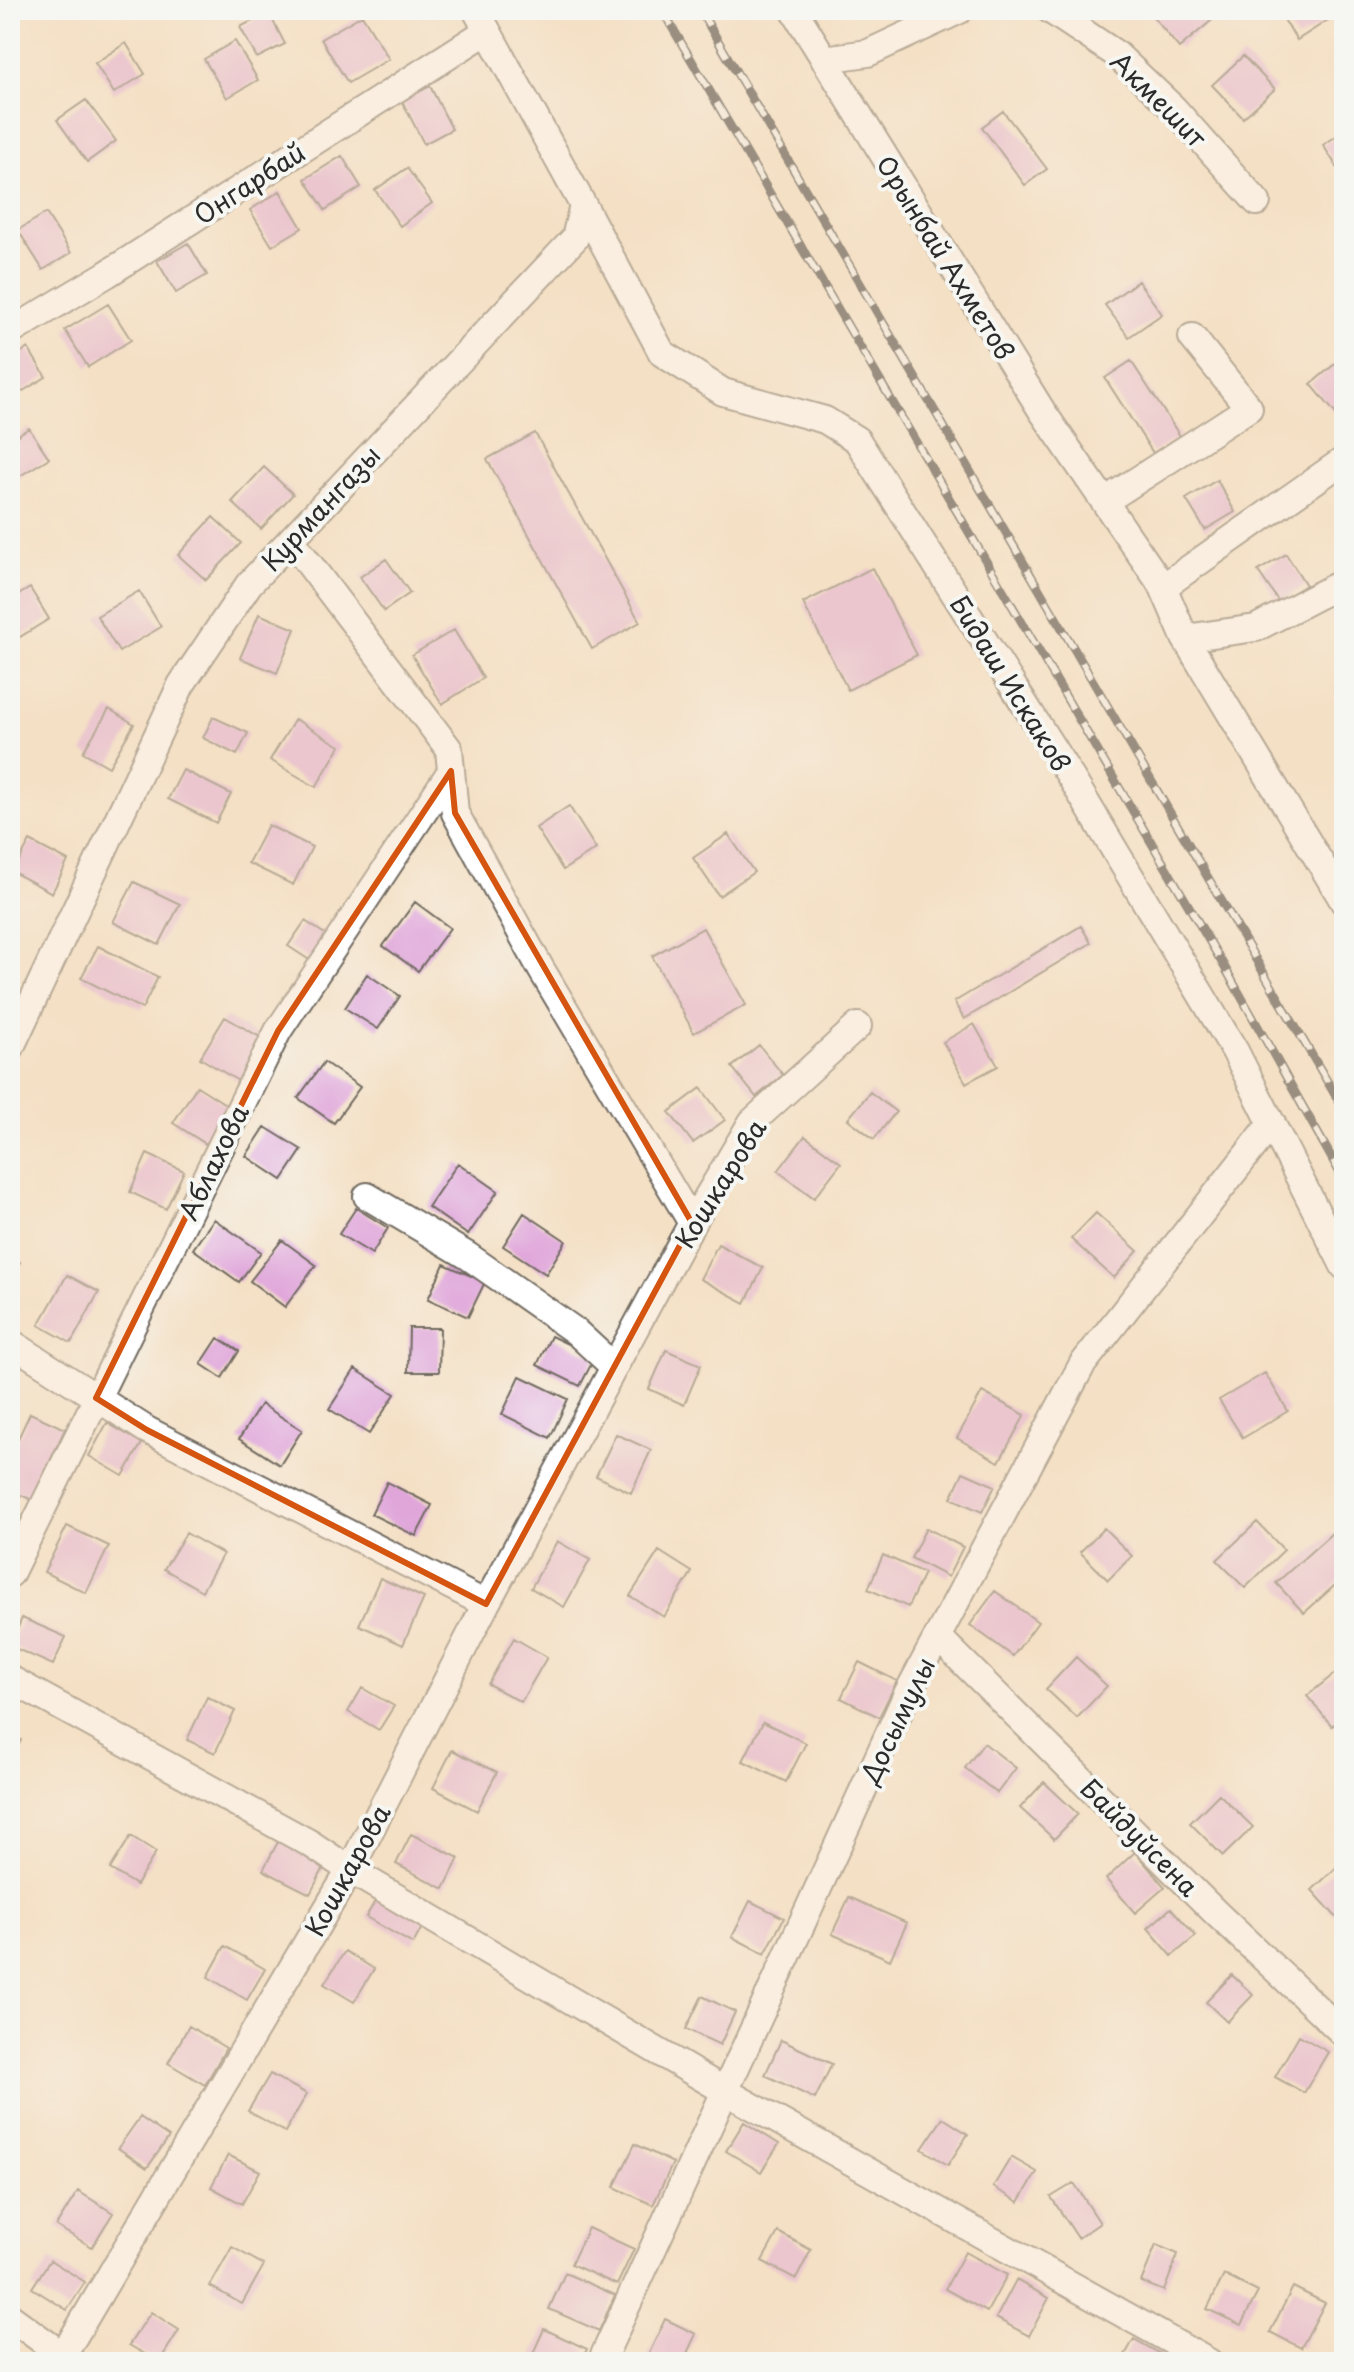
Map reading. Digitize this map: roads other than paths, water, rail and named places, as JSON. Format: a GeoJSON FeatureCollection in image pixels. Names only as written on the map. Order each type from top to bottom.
{"type":"FeatureCollection","features":[{"type":"Feature","properties":{"kind":"street","name":"Орынбай Ахметов"},"geometry":{"type":"LineString","coordinates":[[794,10],[1042,411],[1163,587],[1185,638],[1344,902]]}},
{"type":"Feature","properties":{"kind":"street","name":"Акмешит"},"geometry":{"type":"LineString","coordinates":[[1050,10],[1116,54],[1174,109],[1257,202]]}},
{"type":"Feature","properties":{"kind":"street"},"geometry":{"type":"LineString","coordinates":[[824,59],[868,53],[960,11]]}},
{"type":"Feature","properties":{"kind":"street"},"geometry":{"type":"LineString","coordinates":[[481,20],[583,205]]}},
{"type":"Feature","properties":{"kind":"street","name":"Онгарбай"},"geometry":{"type":"LineString","coordinates":[[10,332],[107,274],[481,20]]}},
{"type":"Feature","properties":{"kind":"street","name":"Курмангазы"},"geometry":{"type":"LineString","coordinates":[[10,1049],[181,685],[249,584],[575,238],[583,205]]}},
{"type":"Feature","properties":{"kind":"street","name":"Бидаш Искаков"},"geometry":{"type":"LineString","coordinates":[[583,205],[662,353],[723,392],[825,420],[857,440],[1072,779],[1235,1051],[1344,1266]]}},
{"type":"Feature","properties":{"kind":"street"},"geometry":{"type":"LineString","coordinates":[[1105,501],[1249,408],[1192,337]]}},
{"type":"Feature","properties":{"kind":"street"},"geometry":{"type":"LineString","coordinates":[[1163,587],[1344,460]]}},
{"type":"Feature","properties":{"kind":"street"},"geometry":{"type":"LineString","coordinates":[[291,540],[449,749],[455,813],[541,969],[692,1223]]}},
{"type":"Feature","properties":{"kind":"street"},"geometry":{"type":"LineString","coordinates":[[1185,638],[1256,628],[1344,582]]}},
{"type":"Feature","properties":{"kind":"street","name":"Аблахова"},"geometry":{"type":"LineString","coordinates":[[10,1574],[278,1031],[451,771]]}},
{"type":"Feature","properties":{"kind":"street","name":"Кошкарова"},"geometry":{"type":"LineString","coordinates":[[65,2360],[350,1870],[486,1604],[692,1223],[752,1122],[858,1026]]}},
{"type":"Feature","properties":{"kind":"street","name":"Досымулы"},"geometry":{"type":"LineString","coordinates":[[601,2362],[908,1692],[1082,1365],[1272,1123]]}},
{"type":"Feature","properties":{"kind":"street"},"geometry":{"type":"LineString","coordinates":[[367,1196],[492,1273],[575,1331],[614,1367]]}},
{"type":"Feature","properties":{"kind":"street"},"geometry":{"type":"LineString","coordinates":[[10,1342],[147,1430],[486,1604]]}},
{"type":"Feature","properties":{"kind":"street","name":"Байдуйсена"},"geometry":{"type":"LineString","coordinates":[[938,1637],[1216,1913],[1344,2034]]}},
{"type":"Feature","properties":{"kind":"street"},"geometry":{"type":"LineString","coordinates":[[10,1679],[311,1844],[725,2091],[1209,2362]]}},
{"type":"Feature","properties":{"kind":"street"},"geometry":{"type":"LineString","coordinates":[[10,2317],[65,2360]]}},
{"type":"Feature","properties":{"kind":"railway"},"geometry":{"type":"LineString","coordinates":[[662,10],[1224,966],[1344,1180]]}},
{"type":"Feature","properties":{"kind":"railway"},"geometry":{"type":"LineString","coordinates":[[700,10],[1344,1110]]}}]}
